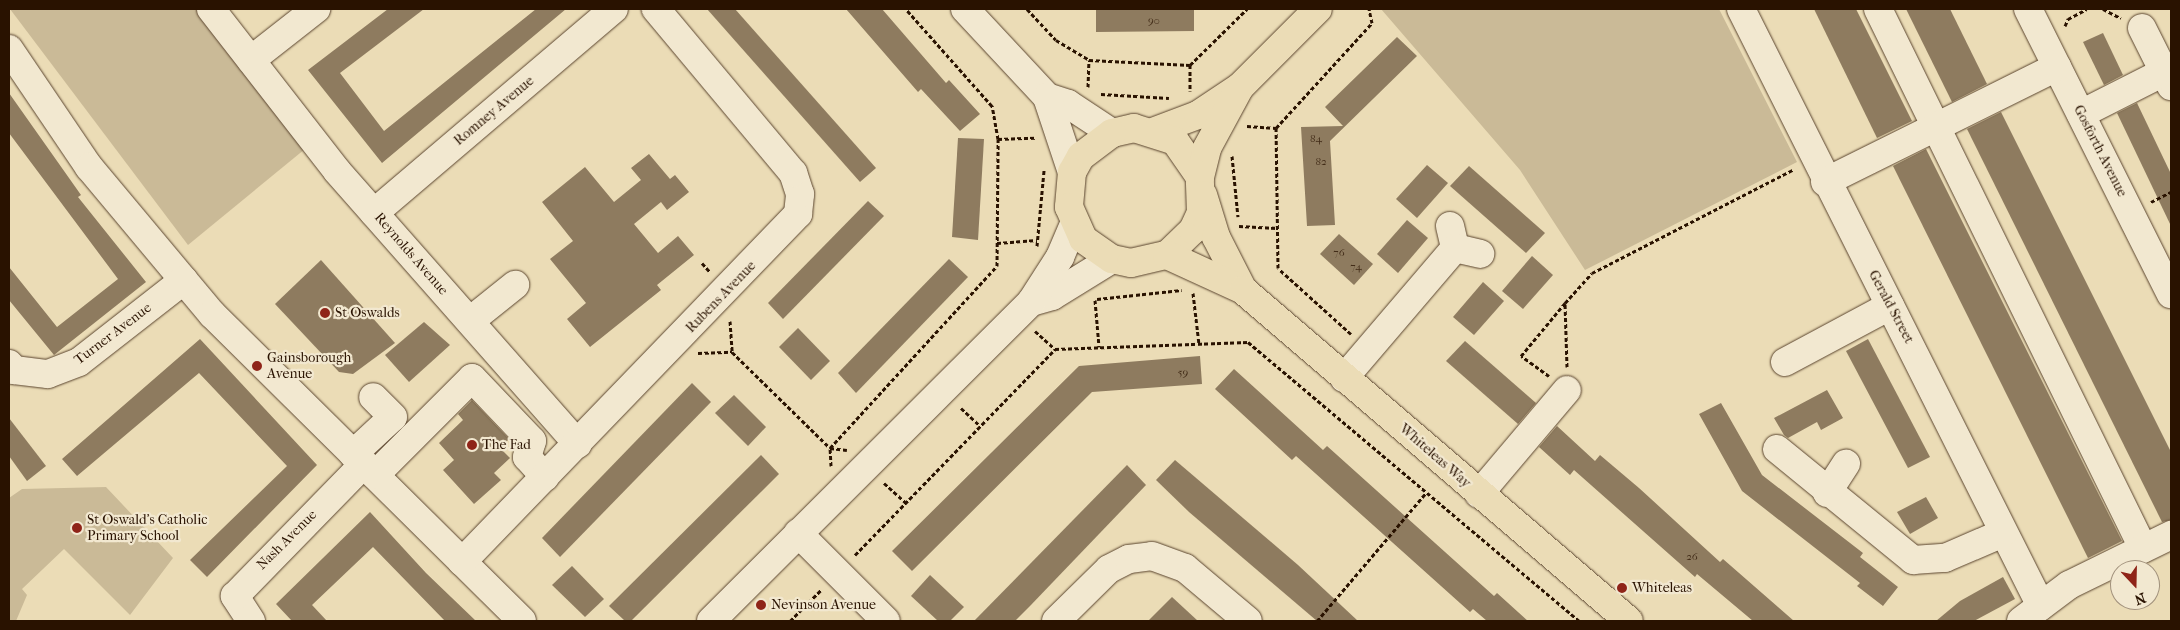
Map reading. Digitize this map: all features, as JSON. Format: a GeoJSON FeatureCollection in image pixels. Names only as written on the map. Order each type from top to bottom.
{"type":"FeatureCollection","features":[{"type":"Feature","properties":{"kind":"main road"},"geometry":{"type":"LineString","coordinates":[[1155,131],[1198,115],[1240,87],[1318,9]]}},
{"type":"Feature","properties":{"kind":"main road"},"geometry":{"type":"LineString","coordinates":[[1202,186],[1175,141],[1155,131],[1134,128],[1112,133],[1093,143],[1072,172],[1068,198],[1074,224],[1084,239],[1112,259],[1130,263],[1167,255],[1194,230],[1212,135],[1240,87]]}},
{"type":"Feature","properties":{"kind":"main road","name":"Whiteleas Way"},"geometry":{"type":"LineString","coordinates":[[1202,186],[1216,237],[1243,290]]}},
{"type":"Feature","properties":{"kind":"main road","name":"Whiteleas Way"},"geometry":{"type":"LineString","coordinates":[[1167,255],[1243,290],[1629,621]]}},
{"type":"Feature","properties":{"kind":"street","name":"Reynolds Avenue"},"geometry":{"type":"LineString","coordinates":[[211,9],[374,213],[578,444]]}},
{"type":"Feature","properties":{"kind":"street"},"geometry":{"type":"LineString","coordinates":[[250,60],[316,9]]}},
{"type":"Feature","properties":{"kind":"street","name":"Romney Avenue"},"geometry":{"type":"LineString","coordinates":[[374,213],[614,9]]}},
{"type":"Feature","properties":{"kind":"street","name":"Rubens Avenue"},"geometry":{"type":"LineString","coordinates":[[462,562],[787,230],[798,214],[800,194],[793,173],[766,137],[656,9]]}},
{"type":"Feature","properties":{"kind":"street"},"geometry":{"type":"LineString","coordinates":[[965,9],[1048,97],[1072,172]]}},
{"type":"Feature","properties":{"kind":"street","name":"Gerald Street"},"geometry":{"type":"LineString","coordinates":[[1741,9],[2003,533],[2031,614]]}},
{"type":"Feature","properties":{"kind":"street"},"geometry":{"type":"LineString","coordinates":[[1878,9],[2143,548]]}},
{"type":"Feature","properties":{"kind":"street","name":"Gosforth Avenue"},"geometry":{"type":"LineString","coordinates":[[2028,9],[2171,294]]}},
{"type":"Feature","properties":{"kind":"street"},"geometry":{"type":"LineString","coordinates":[[2081,114],[2168,79],[2142,28]]}},
{"type":"Feature","properties":{"kind":"street"},"geometry":{"type":"LineString","coordinates":[[9,49],[89,167],[184,280],[364,464],[522,621]]}},
{"type":"Feature","properties":{"kind":"street"},"geometry":{"type":"LineString","coordinates":[[1820,170],[1937,127],[2058,67]]}},
{"type":"Feature","properties":{"kind":"street"},"geometry":{"type":"LineString","coordinates":[[1048,97],[1068,104],[1112,133]]}},
{"type":"Feature","properties":{"kind":"street"},"geometry":{"type":"LineString","coordinates":[[711,621],[878,453],[944,392],[1031,302],[1043,278],[1060,257],[1074,224]]}},
{"type":"Feature","properties":{"kind":"street"},"geometry":{"type":"LineString","coordinates":[[1344,378],[1462,243]]}},
{"type":"Feature","properties":{"kind":"street"},"geometry":{"type":"LineString","coordinates":[[1031,302],[1052,296],[1112,259]]}},
{"type":"Feature","properties":{"kind":"street","name":"Turner Avenue"},"geometry":{"type":"LineString","coordinates":[[9,364],[14,370],[48,374],[79,362],[184,280]]}},
{"type":"Feature","properties":{"kind":"street"},"geometry":{"type":"LineString","coordinates":[[470,321],[515,284]]}},
{"type":"Feature","properties":{"kind":"street"},"geometry":{"type":"LineString","coordinates":[[1785,362],[1890,306]]}},
{"type":"Feature","properties":{"kind":"street"},"geometry":{"type":"LineString","coordinates":[[364,464],[472,378],[532,441],[527,457],[546,477]]}},
{"type":"Feature","properties":{"kind":"street"},"geometry":{"type":"LineString","coordinates":[[1479,494],[1567,390]]}},
{"type":"Feature","properties":{"kind":"street"},"geometry":{"type":"LineString","coordinates":[[364,464],[394,417],[373,397]]}},
{"type":"Feature","properties":{"kind":"street"},"geometry":{"type":"LineString","coordinates":[[1777,449],[1827,493],[1913,560],[1945,558],[2003,533]]}},
{"type":"Feature","properties":{"kind":"street","name":"Nash Avenue"},"geometry":{"type":"LineString","coordinates":[[251,621],[234,596],[364,464]]}},
{"type":"Feature","properties":{"kind":"street"},"geometry":{"type":"LineString","coordinates":[[1827,493],[1846,464]]}},
{"type":"Feature","properties":{"kind":"street"},"geometry":{"type":"LineString","coordinates":[[798,533],[886,621]]}},
{"type":"Feature","properties":{"kind":"street"},"geometry":{"type":"LineString","coordinates":[[2031,614],[2069,585],[2171,535]]}},
{"type":"Feature","properties":{"kind":"street"},"geometry":{"type":"LineString","coordinates":[[1056,621],[1109,569],[1129,559],[1152,556],[1185,568],[1248,621]]}},
{"type":"Feature","properties":{"kind":"path"},"geometry":{"type":"LineString","coordinates":[[830,448],[997,266],[998,139],[992,106],[906,9]]}},
{"type":"Feature","properties":{"kind":"path"},"geometry":{"type":"LineString","coordinates":[[1027,9],[1056,40],[1089,60],[1190,65]]}},
{"type":"Feature","properties":{"kind":"path"},"geometry":{"type":"LineString","coordinates":[[1190,100],[1190,65],[1247,9]]}},
{"type":"Feature","properties":{"kind":"path"},"geometry":{"type":"LineString","coordinates":[[1369,9],[1372,24],[1276,128],[1278,268],[1369,349]]}},
{"type":"Feature","properties":{"kind":"path"},"geometry":{"type":"LineString","coordinates":[[1088,93],[1089,60]]}},
{"type":"Feature","properties":{"kind":"path"},"geometry":{"type":"LineString","coordinates":[[1094,94],[1180,99]]}},
{"type":"Feature","properties":{"kind":"path"},"geometry":{"type":"LineString","coordinates":[[1244,126],[1276,128]]}},
{"type":"Feature","properties":{"kind":"path"},"geometry":{"type":"LineString","coordinates":[[998,139],[1045,138]]}},
{"type":"Feature","properties":{"kind":"path"},"geometry":{"type":"LineString","coordinates":[[1231,148],[1239,226],[1278,228]]}},
{"type":"Feature","properties":{"kind":"path"},"geometry":{"type":"LineString","coordinates":[[1043,278],[1036,263],[1044,163]]}},
{"type":"Feature","properties":{"kind":"path"},"geometry":{"type":"LineString","coordinates":[[1567,390],[1521,356],[1592,273],[1820,170]]}},
{"type":"Feature","properties":{"kind":"path"},"geometry":{"type":"LineString","coordinates":[[997,243],[1037,240]]}},
{"type":"Feature","properties":{"kind":"path"},"geometry":{"type":"LineString","coordinates":[[1095,300],[1192,289],[1199,344]]}},
{"type":"Feature","properties":{"kind":"path"},"geometry":{"type":"LineString","coordinates":[[1092,294],[1095,300],[1099,348]]}},
{"type":"Feature","properties":{"kind":"path"},"geometry":{"type":"LineString","coordinates":[[1565,303],[1567,390]]}},
{"type":"Feature","properties":{"kind":"path"},"geometry":{"type":"LineString","coordinates":[[790,621],[1055,349],[1248,342],[1578,621]]}},
{"type":"Feature","properties":{"kind":"path"},"geometry":{"type":"LineString","coordinates":[[665,355],[732,352],[830,448],[878,453]]}},
{"type":"Feature","properties":{"kind":"path"},"geometry":{"type":"LineString","coordinates":[[944,392],[980,426]]}},
{"type":"Feature","properties":{"kind":"path"},"geometry":{"type":"LineString","coordinates":[[1317,621],[1426,493]]}},
{"type":"Feature","properties":{"kind":"shaded area"},"geometry":{"type":"Polygon","coordinates":[[[10,9],[196,9],[305,149],[188,245],[10,9]]]}},
{"type":"Feature","properties":{"kind":"shaded area"},"geometry":{"type":"Polygon","coordinates":[[[1381,9],[1719,9],[1797,162],[1585,270],[1520,170],[1381,9]]]}},
{"type":"Feature","properties":{"kind":"shaded area","name":"St Oswald's Catholic Primary School"},"geometry":{"type":"Polygon","coordinates":[[[106,487],[173,558],[130,615],[64,549],[22,589],[27,595],[16,621],[9,621],[9,498],[22,489],[106,487]]]}},
{"type":"Feature","properties":{"kind":"building"},"geometry":{"type":"Polygon","coordinates":[[[388,9],[424,9],[340,73],[384,131],[536,9],[566,9],[382,163],[308,70],[388,9]]]}},
{"type":"Feature","properties":{"kind":"building"},"geometry":{"type":"Polygon","coordinates":[[[707,9],[735,9],[876,168],[860,182],[707,9]]]}},
{"type":"Feature","properties":{"kind":"building"},"geometry":{"type":"Polygon","coordinates":[[[846,9],[882,9],[946,83],[949,80],[980,114],[960,131],[921,89],[918,92],[846,9]]]}},
{"type":"Feature","properties":{"kind":"building"},"geometry":{"type":"Polygon","coordinates":[[[1096,9],[1194,9],[1194,31],[1096,32],[1096,9]]]}},
{"type":"Feature","properties":{"kind":"building"},"geometry":{"type":"Polygon","coordinates":[[[1814,9],[1856,9],[1912,121],[1877,138],[1814,9]]]}},
{"type":"Feature","properties":{"kind":"building"},"geometry":{"type":"Polygon","coordinates":[[[1906,9],[1950,9],[1987,84],[1952,102],[1906,9]]]}},
{"type":"Feature","properties":{"kind":"building"},"geometry":{"type":"Polygon","coordinates":[[[2103,33],[2123,75],[2104,85],[2083,42],[2103,33]]]}},
{"type":"Feature","properties":{"kind":"building"},"geometry":{"type":"Polygon","coordinates":[[[1397,37],[1417,56],[1330,141],[1335,225],[1307,226],[1301,127],[1343,126],[1325,107],[1397,37]]]}},
{"type":"Feature","properties":{"kind":"building"},"geometry":{"type":"Polygon","coordinates":[[[9,93],[81,195],[78,197],[146,282],[54,355],[9,300],[9,267],[57,327],[118,279],[9,133],[9,93]]]}},
{"type":"Feature","properties":{"kind":"building"},"geometry":{"type":"Polygon","coordinates":[[[2137,103],[2171,174],[2171,226],[2117,113],[2137,103]]]}},
{"type":"Feature","properties":{"kind":"building"},"geometry":{"type":"Polygon","coordinates":[[[2001,112],[2171,452],[2171,520],[2162,522],[1967,129],[2001,112]]]}},
{"type":"Feature","properties":{"kind":"building"},"geometry":{"type":"Polygon","coordinates":[[[958,138],[984,139],[978,240],[952,237],[958,138]]]}},
{"type":"Feature","properties":{"kind":"building"},"geometry":{"type":"Polygon","coordinates":[[[1926,149],[2122,541],[2088,558],[1893,166],[1926,149]]]}},
{"type":"Feature","properties":{"kind":"building"},"geometry":{"type":"Polygon","coordinates":[[[649,154],[670,179],[675,175],[689,192],[667,210],[661,202],[634,224],[658,253],[678,236],[694,255],[657,285],[661,290],[590,347],[567,319],[586,303],[550,259],[573,241],[542,202],[585,167],[614,202],[641,180],[631,168],[649,154]]]}},
{"type":"Feature","properties":{"kind":"building"},"geometry":{"type":"Polygon","coordinates":[[[1427,165],[1448,183],[1417,218],[1396,199],[1427,165]]]}},
{"type":"Feature","properties":{"kind":"building"},"geometry":{"type":"Polygon","coordinates":[[[1469,166],[1545,233],[1526,253],[1450,186],[1469,166]]]}},
{"type":"Feature","properties":{"kind":"building"},"geometry":{"type":"Polygon","coordinates":[[[868,201],[884,216],[783,319],[768,303],[868,201]]]}},
{"type":"Feature","properties":{"kind":"building"},"geometry":{"type":"Polygon","coordinates":[[[1407,220],[1428,238],[1398,273],[1377,254],[1407,220]]]}},
{"type":"Feature","properties":{"kind":"building"},"geometry":{"type":"Polygon","coordinates":[[[1339,234],[1373,264],[1354,285],[1320,254],[1339,234]]]}},
{"type":"Feature","properties":{"kind":"building"},"geometry":{"type":"Polygon","coordinates":[[[1532,256],[1553,275],[1523,309],[1502,291],[1532,256]]]}},
{"type":"Feature","properties":{"kind":"building"},"geometry":{"type":"Polygon","coordinates":[[[949,259],[968,277],[856,393],[838,373],[949,259]]]}},
{"type":"Feature","properties":{"kind":"building","name":"St Oswalds"},"geometry":{"type":"Polygon","coordinates":[[[321,260],[395,343],[353,374],[339,372],[275,304],[321,260]]]}},
{"type":"Feature","properties":{"kind":"building"},"geometry":{"type":"Polygon","coordinates":[[[1483,282],[1504,301],[1474,335],[1453,317],[1483,282]]]}},
{"type":"Feature","properties":{"kind":"building"},"geometry":{"type":"Polygon","coordinates":[[[424,322],[450,345],[409,382],[385,355],[424,322]]]}},
{"type":"Feature","properties":{"kind":"building"},"geometry":{"type":"Polygon","coordinates":[[[798,328],[830,361],[811,380],[779,347],[798,328]]]}},
{"type":"Feature","properties":{"kind":"building"},"geometry":{"type":"Polygon","coordinates":[[[200,339],[317,465],[207,577],[190,560],[287,466],[199,373],[77,476],[62,459],[200,339]]]}},
{"type":"Feature","properties":{"kind":"building"},"geometry":{"type":"Polygon","coordinates":[[[1868,339],[1930,457],[1908,468],[1846,351],[1868,339]]]}},
{"type":"Feature","properties":{"kind":"building"},"geometry":{"type":"Polygon","coordinates":[[[1465,341],[1536,403],[1518,424],[1446,361],[1465,341]]]}},
{"type":"Feature","properties":{"kind":"building"},"geometry":{"type":"Polygon","coordinates":[[[1200,356],[1202,384],[1092,392],[912,571],[892,551],[1079,366],[1200,356]]]}},
{"type":"Feature","properties":{"kind":"building"},"geometry":{"type":"Polygon","coordinates":[[[1234,369],[1323,450],[1327,446],[1494,596],[1497,593],[1528,621],[1487,621],[1473,609],[1470,612],[1296,456],[1292,460],[1215,389],[1234,369]]]}},
{"type":"Feature","properties":{"kind":"building"},"geometry":{"type":"Polygon","coordinates":[[[692,383],[711,402],[560,557],[542,538],[692,383]]]}},
{"type":"Feature","properties":{"kind":"building"},"geometry":{"type":"Polygon","coordinates":[[[1827,390],[1843,418],[1821,430],[1817,422],[1788,438],[1784,435],[1774,418],[1827,390]]]}},
{"type":"Feature","properties":{"kind":"building"},"geometry":{"type":"Polygon","coordinates":[[[734,395],[766,427],[748,446],[715,413],[734,395]]]}},
{"type":"Feature","properties":{"kind":"building","name":"The Fad"},"geometry":{"type":"Polygon","coordinates":[[[472,400],[509,439],[500,448],[510,458],[494,473],[501,480],[474,504],[443,470],[454,460],[439,443],[463,420],[458,414],[472,400]]]}},
{"type":"Feature","properties":{"kind":"building"},"geometry":{"type":"Polygon","coordinates":[[[1721,403],[1762,475],[1863,553],[1860,557],[1898,587],[1883,606],[1857,586],[1860,583],[1742,491],[1699,414],[1721,403]]]}},
{"type":"Feature","properties":{"kind":"building"},"geometry":{"type":"Polygon","coordinates":[[[9,418],[46,466],[27,481],[9,456],[9,418]]]}},
{"type":"Feature","properties":{"kind":"building"},"geometry":{"type":"Polygon","coordinates":[[[1557,426],[1595,461],[1600,455],[1720,562],[1723,559],[1794,621],[1753,621],[1697,574],[1695,577],[1574,470],[1570,475],[1539,447],[1557,426]]]}},
{"type":"Feature","properties":{"kind":"building"},"geometry":{"type":"Polygon","coordinates":[[[761,455],[779,474],[631,621],[625,621],[609,606],[761,455]]]}},
{"type":"Feature","properties":{"kind":"building"},"geometry":{"type":"Polygon","coordinates":[[[1175,460],[1298,565],[1358,621],[1317,621],[1189,512],[1156,480],[1175,460]]]}},
{"type":"Feature","properties":{"kind":"building"},"geometry":{"type":"Polygon","coordinates":[[[1127,465],[1146,485],[1030,606],[1015,621],[974,621],[1127,465]]]}},
{"type":"Feature","properties":{"kind":"building"},"geometry":{"type":"Polygon","coordinates":[[[1926,497],[1938,518],[1910,534],[1897,512],[1926,497]]]}},
{"type":"Feature","properties":{"kind":"building"},"geometry":{"type":"Polygon","coordinates":[[[370,512],[426,573],[476,621],[445,621],[373,547],[312,605],[327,621],[292,621],[276,604],[370,512]]]}},
{"type":"Feature","properties":{"kind":"building"},"geometry":{"type":"Polygon","coordinates":[[[572,566],[604,599],[585,617],[552,585],[572,566]]]}},
{"type":"Feature","properties":{"kind":"building"},"geometry":{"type":"Polygon","coordinates":[[[930,575],[964,607],[950,621],[938,621],[911,596],[930,575]]]}},
{"type":"Feature","properties":{"kind":"building"},"geometry":{"type":"Polygon","coordinates":[[[2003,577],[2015,599],[1974,621],[1936,621],[1960,601],[2003,577]]]}},
{"type":"Feature","properties":{"kind":"building"},"geometry":{"type":"Polygon","coordinates":[[[1172,597],[1198,621],[1148,621],[1172,597]]]}},
{"type":"Feature","properties":{"kind":"place","name":"St Oswalds"},"geometry":{"type":"Point","coordinates":[325,313]}},
{"type":"Feature","properties":{"kind":"place","name":"Gainsborough Avenue"},"geometry":{"type":"Point","coordinates":[257,366]}},
{"type":"Feature","properties":{"kind":"place","name":"The Fad"},"geometry":{"type":"Point","coordinates":[472,445]}},
{"type":"Feature","properties":{"kind":"place","name":"St Oswald's Catholic Primary School"},"geometry":{"type":"Point","coordinates":[77,528]}},
{"type":"Feature","properties":{"kind":"place","name":"Whiteleas"},"geometry":{"type":"Point","coordinates":[1622,588]}},
{"type":"Feature","properties":{"kind":"place","name":"Nevinson Avenue"},"geometry":{"type":"Point","coordinates":[761,605]}}]}
